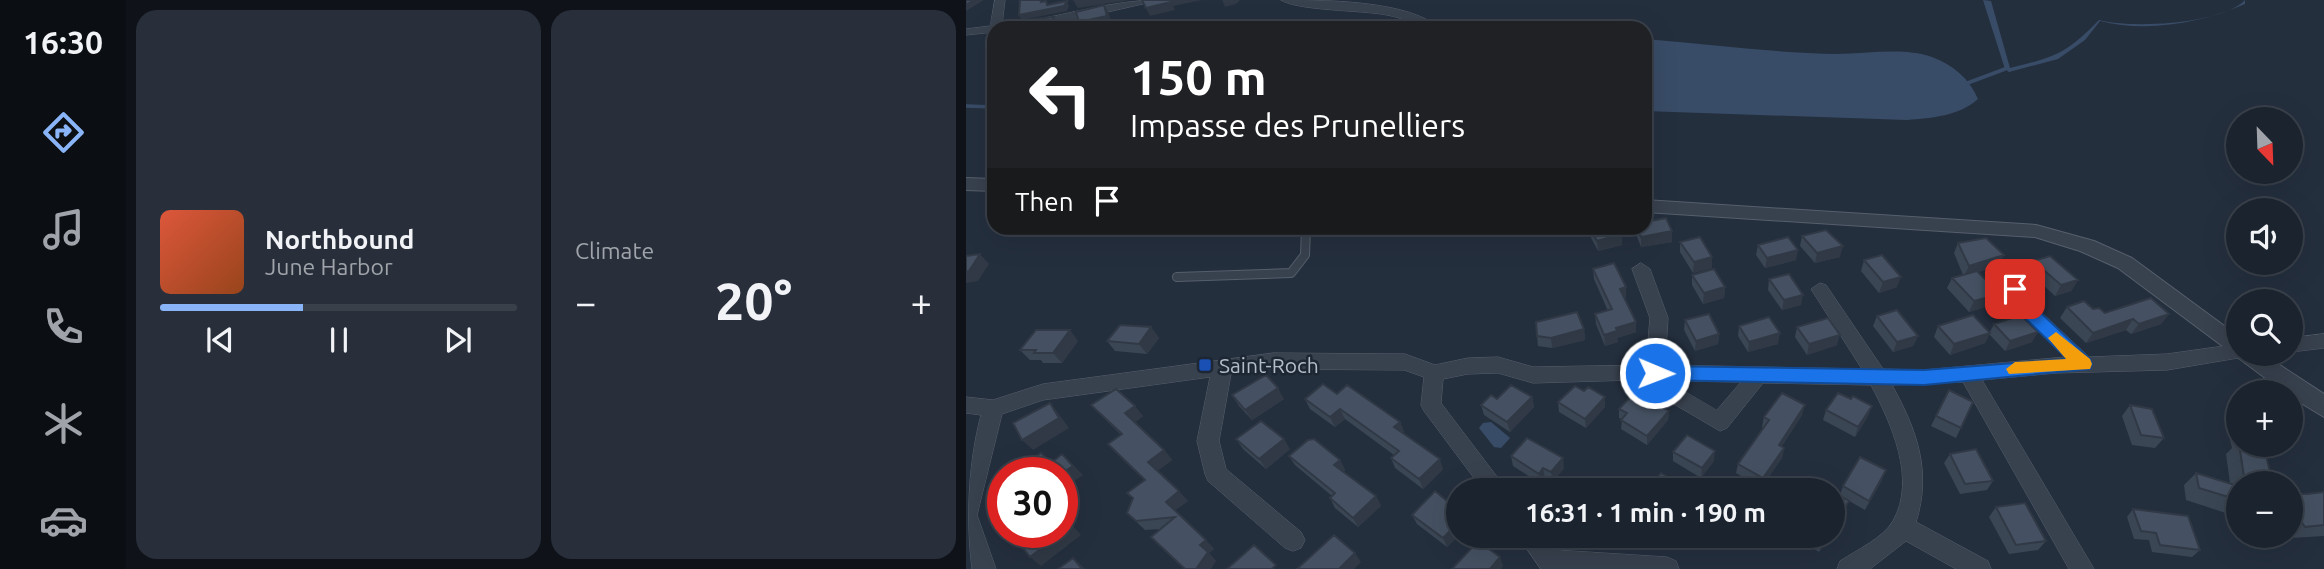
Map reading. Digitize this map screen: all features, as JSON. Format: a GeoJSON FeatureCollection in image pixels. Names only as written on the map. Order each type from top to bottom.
{"type":"FeatureCollection","features":[{"type":"Feature","properties":{"kind":"street"},"geometry":{"type":"LineString","coordinates":[[997,21],[1000,0]]}},
{"type":"Feature","properties":{"kind":"street"},"geometry":{"type":"LineString","coordinates":[[1056,21],[1155,0]]}},
{"type":"Feature","properties":{"kind":"street"},"geometry":{"type":"LineString","coordinates":[[1286,0],[1391,12],[1424,21]]}},
{"type":"Feature","properties":{"kind":"street"},"geometry":{"type":"LineString","coordinates":[[966,32],[987,28]]}},
{"type":"Feature","properties":{"kind":"street"},"geometry":{"type":"LineString","coordinates":[[966,184],[987,185]]}},
{"type":"Feature","properties":{"kind":"street"},"geometry":{"type":"LineString","coordinates":[[1652,206],[2036,231],[2087,246],[2145,275],[2226,339]]}},
{"type":"Feature","properties":{"kind":"street"},"geometry":{"type":"LineString","coordinates":[[1641,269],[1659,318],[1647,373]]}},
{"type":"Feature","properties":{"kind":"street"},"geometry":{"type":"LineString","coordinates":[[1820,289],[1878,377],[1898,422],[1914,470],[1914,490],[1903,527],[1849,569]]}},
{"type":"Feature","properties":{"kind":"street"},"geometry":{"type":"LineString","coordinates":[[2015,289],[2018,301],[2084,364]]}},
{"type":"Feature","properties":{"kind":"street"},"geometry":{"type":"LineString","coordinates":[[2303,344],[2324,341]]}},
{"type":"Feature","properties":{"kind":"street"},"geometry":{"type":"LineString","coordinates":[[966,405],[993,408],[1044,392],[1273,361],[1405,362],[1434,373],[1468,366],[1497,365],[1533,375],[1647,373],[1878,377],[2084,364],[2167,362],[2226,351]]}},
{"type":"Feature","properties":{"kind":"street"},"geometry":{"type":"LineString","coordinates":[[2264,366],[2324,407]]}},
{"type":"Feature","properties":{"kind":"street"},"geometry":{"type":"LineString","coordinates":[[1222,368],[1208,441],[1216,474],[1293,540]]}},
{"type":"Feature","properties":{"kind":"street"},"geometry":{"type":"LineString","coordinates":[[1434,373],[1431,405],[1487,478]]}},
{"type":"Feature","properties":{"kind":"street"},"geometry":{"type":"LineString","coordinates":[[1647,373],[1720,422],[1758,375]]}},
{"type":"Feature","properties":{"kind":"street"},"geometry":{"type":"LineString","coordinates":[[1968,373],[2082,569]]}},
{"type":"Feature","properties":{"kind":"street"},"geometry":{"type":"LineString","coordinates":[[984,569],[966,515],[993,408]]}},
{"type":"Feature","properties":{"kind":"street"},"geometry":{"type":"LineString","coordinates":[[1903,527],[1979,569]]}},
{"type":"Feature","properties":{"kind":"street"},"geometry":{"type":"LineString","coordinates":[[1538,548],[1549,565],[1667,569]]}},
{"type":"Feature","properties":{"kind":"lane"},"geometry":{"type":"LineString","coordinates":[[1177,276],[1291,273],[1305,255],[1306,235]]}},
{"type":"Feature","properties":{"kind":"water"},"geometry":{"type":"Polygon","coordinates":[[[1983,0],[1991,1],[2010,68],[2059,53],[2099,20],[2153,24],[2214,15],[2192,21],[2155,26],[2136,26],[2118,24],[2100,21],[2085,40],[2058,59],[2009,72],[2005,69],[1983,0]]]}},
{"type":"Feature","properties":{"kind":"water"},"geometry":{"type":"Polygon","coordinates":[[[1652,40],[1813,53],[1921,54],[1940,60],[1953,68],[1970,85],[1978,99],[1954,113],[1907,120],[1652,111],[1652,40]]]}},
{"type":"Feature","properties":{"kind":"water"},"geometry":{"type":"Polygon","coordinates":[[[1491,422],[1510,438],[1501,448],[1494,447],[1479,428],[1483,423],[1491,422]]]}},
{"type":"Feature","properties":{"kind":"building"},"geometry":{"type":"Polygon","coordinates":[[[1020,0],[1046,1],[1047,5],[1067,1],[1064,6],[1019,15],[1020,0]]]}},
{"type":"Feature","properties":{"kind":"building"},"geometry":{"type":"Polygon","coordinates":[[[1142,0],[1170,0],[1171,2],[1146,8],[1142,0]]]}},
{"type":"Feature","properties":{"kind":"building"},"geometry":{"type":"Polygon","coordinates":[[[1104,5],[1107,16],[1079,21],[1076,12],[1104,5]]]}},
{"type":"Feature","properties":{"kind":"building"},"geometry":{"type":"Polygon","coordinates":[[[1054,17],[1052,21],[1015,21],[1054,17]]]}},
{"type":"Feature","properties":{"kind":"building"},"geometry":{"type":"Polygon","coordinates":[[[1666,218],[1672,231],[1652,235],[1652,221],[1666,218]]]}},
{"type":"Feature","properties":{"kind":"building"},"geometry":{"type":"Polygon","coordinates":[[[1826,230],[1843,246],[1817,253],[1802,236],[1826,230]]]}},
{"type":"Feature","properties":{"kind":"building"},"geometry":{"type":"Polygon","coordinates":[[[1594,235],[1618,235],[1597,241],[1594,235]]]}},
{"type":"Feature","properties":{"kind":"building"},"geometry":{"type":"Polygon","coordinates":[[[1700,237],[1712,257],[1694,262],[1680,242],[1700,237]]]}},
{"type":"Feature","properties":{"kind":"building"},"geometry":{"type":"Polygon","coordinates":[[[1788,237],[1798,250],[1767,258],[1758,245],[1788,237]]]}},
{"type":"Feature","properties":{"kind":"building"},"geometry":{"type":"Polygon","coordinates":[[[1986,238],[2004,255],[1969,266],[1958,243],[1986,238]]]}},
{"type":"Feature","properties":{"kind":"building"},"geometry":{"type":"Polygon","coordinates":[[[980,254],[969,271],[966,272],[966,256],[980,254]]]}},
{"type":"Feature","properties":{"kind":"building"},"geometry":{"type":"Polygon","coordinates":[[[1882,255],[1901,277],[1883,282],[1864,260],[1882,255]]]}},
{"type":"Feature","properties":{"kind":"building"},"geometry":{"type":"Polygon","coordinates":[[[2050,256],[2078,280],[2061,285],[2033,261],[2050,256]]]}},
{"type":"Feature","properties":{"kind":"building"},"geometry":{"type":"Polygon","coordinates":[[[1614,263],[1626,287],[1620,289],[1636,322],[1604,335],[1595,314],[1612,309],[1593,269],[1614,263]]]}},
{"type":"Feature","properties":{"kind":"building"},"geometry":{"type":"Polygon","coordinates":[[[1714,269],[1725,287],[1704,293],[1692,275],[1714,269]]]}},
{"type":"Feature","properties":{"kind":"building"},"geometry":{"type":"Polygon","coordinates":[[[1977,271],[2000,294],[1974,301],[1952,278],[1977,271]]]}},
{"type":"Feature","properties":{"kind":"building"},"geometry":{"type":"Polygon","coordinates":[[[1789,274],[1803,295],[1784,300],[1769,279],[1789,274]]]}},
{"type":"Feature","properties":{"kind":"building"},"geometry":{"type":"Polygon","coordinates":[[[2151,298],[2169,314],[2139,324],[2133,319],[2093,333],[2067,307],[2084,301],[2093,309],[2099,308],[2105,313],[2151,298]]]}},
{"type":"Feature","properties":{"kind":"building"},"geometry":{"type":"Polygon","coordinates":[[[1897,310],[1918,336],[1897,342],[1877,316],[1897,310]]]}},
{"type":"Feature","properties":{"kind":"building"},"geometry":{"type":"Polygon","coordinates":[[[1577,312],[1584,329],[1551,338],[1537,336],[1536,322],[1577,312]]]}},
{"type":"Feature","properties":{"kind":"building"},"geometry":{"type":"Polygon","coordinates":[[[1709,314],[1719,334],[1696,341],[1685,320],[1709,314]]]}},
{"type":"Feature","properties":{"kind":"building"},"geometry":{"type":"Polygon","coordinates":[[[1973,315],[1990,333],[1954,344],[1938,326],[1973,315]]]}},
{"type":"Feature","properties":{"kind":"building"},"geometry":{"type":"Polygon","coordinates":[[[2021,315],[2038,332],[2010,341],[1994,324],[2021,315]]]}},
{"type":"Feature","properties":{"kind":"building"},"geometry":{"type":"Polygon","coordinates":[[[1769,317],[1780,333],[1749,342],[1739,326],[1769,317]]]}},
{"type":"Feature","properties":{"kind":"building"},"geometry":{"type":"Polygon","coordinates":[[[1828,318],[1840,335],[1809,344],[1797,327],[1828,318]]]}},
{"type":"Feature","properties":{"kind":"building"},"geometry":{"type":"Polygon","coordinates":[[[1120,325],[1151,327],[1139,344],[1107,341],[1120,325]]]}},
{"type":"Feature","properties":{"kind":"building"},"geometry":{"type":"Polygon","coordinates":[[[1036,330],[1070,330],[1053,353],[1020,350],[1036,330]]]}},
{"type":"Feature","properties":{"kind":"building"},"geometry":{"type":"Polygon","coordinates":[[[1266,375],[1278,388],[1245,410],[1232,395],[1266,375]]]}},
{"type":"Feature","properties":{"kind":"building"},"geometry":{"type":"Polygon","coordinates":[[[1323,384],[1337,394],[1347,385],[1400,422],[1394,427],[1440,459],[1419,479],[1391,458],[1399,451],[1340,409],[1330,417],[1305,399],[1323,384]]]}},
{"type":"Feature","properties":{"kind":"building"},"geometry":{"type":"Polygon","coordinates":[[[1511,385],[1532,397],[1507,422],[1481,405],[1491,395],[1497,399],[1511,385]]]}},
{"type":"Feature","properties":{"kind":"building"},"geometry":{"type":"Polygon","coordinates":[[[1575,386],[1584,391],[1588,387],[1605,397],[1585,419],[1558,402],[1575,386]]]}},
{"type":"Feature","properties":{"kind":"building"},"geometry":{"type":"Polygon","coordinates":[[[1116,389],[1135,406],[1125,413],[1164,450],[1148,462],[1179,491],[1166,502],[1206,540],[1200,545],[1208,552],[1196,569],[1185,569],[1151,537],[1175,517],[1136,521],[1127,513],[1133,498],[1127,493],[1145,480],[1108,444],[1122,434],[1091,405],[1116,389]]]}},
{"type":"Feature","properties":{"kind":"building"},"geometry":{"type":"Polygon","coordinates":[[[1949,390],[1973,402],[1961,428],[1936,416],[1949,390]]]}},
{"type":"Feature","properties":{"kind":"building"},"geometry":{"type":"Polygon","coordinates":[[[1635,392],[1669,411],[1647,436],[1621,420],[1627,413],[1619,409],[1635,392]]]}},
{"type":"Feature","properties":{"kind":"building"},"geometry":{"type":"Polygon","coordinates":[[[1782,393],[1805,405],[1779,445],[1784,448],[1763,478],[1738,464],[1769,420],[1764,417],[1782,393]]]}},
{"type":"Feature","properties":{"kind":"building"},"geometry":{"type":"Polygon","coordinates":[[[1838,393],[1851,399],[1853,396],[1872,406],[1858,427],[1826,410],[1838,393]]]}},
{"type":"Feature","properties":{"kind":"building"},"geometry":{"type":"Polygon","coordinates":[[[1050,403],[1059,418],[1022,440],[1013,423],[1050,403]]]}},
{"type":"Feature","properties":{"kind":"building"},"geometry":{"type":"Polygon","coordinates":[[[2130,405],[2152,409],[2164,438],[2141,435],[2130,405]]]}},
{"type":"Feature","properties":{"kind":"building"},"geometry":{"type":"Polygon","coordinates":[[[1261,421],[1284,439],[1259,459],[1236,439],[1261,421]]]}},
{"type":"Feature","properties":{"kind":"building"},"geometry":{"type":"Polygon","coordinates":[[[1687,435],[1715,451],[1702,468],[1673,452],[1687,435]]]}},
{"type":"Feature","properties":{"kind":"building"},"geometry":{"type":"Polygon","coordinates":[[[1527,438],[1563,458],[1551,472],[1543,468],[1539,474],[1511,456],[1527,438]]]}},
{"type":"Feature","properties":{"kind":"building"},"geometry":{"type":"Polygon","coordinates":[[[1314,439],[1340,460],[1334,465],[1376,496],[1353,518],[1330,498],[1335,493],[1289,456],[1308,440],[1314,439]]]}},
{"type":"Feature","properties":{"kind":"building"},"geometry":{"type":"Polygon","coordinates":[[[1976,449],[1993,481],[1965,484],[1950,454],[1976,449]]]}},
{"type":"Feature","properties":{"kind":"building"},"geometry":{"type":"Polygon","coordinates":[[[1860,457],[1886,470],[1869,501],[1845,487],[1860,457]]]}},
{"type":"Feature","properties":{"kind":"building"},"geometry":{"type":"Polygon","coordinates":[[[2241,457],[2266,457],[2270,471],[2243,471],[2241,457]]]}},
{"type":"Feature","properties":{"kind":"building"},"geometry":{"type":"Polygon","coordinates":[[[2196,473],[2226,482],[2226,496],[2199,488],[2196,473]]]}},
{"type":"Feature","properties":{"kind":"building"},"geometry":{"type":"Polygon","coordinates":[[[1435,491],[1446,500],[1446,535],[1443,538],[1412,515],[1435,491]]]}},
{"type":"Feature","properties":{"kind":"building"},"geometry":{"type":"Polygon","coordinates":[[[2324,492],[2324,525],[2305,527],[2303,524],[2303,494],[2324,492]]]}},
{"type":"Feature","properties":{"kind":"building"},"geometry":{"type":"Polygon","coordinates":[[[2025,503],[2046,541],[2016,545],[1996,507],[2025,503]]]}},
{"type":"Feature","properties":{"kind":"building"},"geometry":{"type":"Polygon","coordinates":[[[2133,509],[2188,516],[2200,550],[2160,545],[2156,533],[2141,531],[2133,509]]]}},
{"type":"Feature","properties":{"kind":"building"},"geometry":{"type":"Polygon","coordinates":[[[1334,535],[1355,553],[1339,569],[1297,569],[1334,535]]]}},
{"type":"Feature","properties":{"kind":"building"},"geometry":{"type":"Polygon","coordinates":[[[1254,545],[1276,565],[1272,569],[1227,569],[1254,545]]]}},
{"type":"Feature","properties":{"kind":"building"},"geometry":{"type":"Polygon","coordinates":[[[1023,548],[1042,548],[1030,557],[1023,548]]]}},
{"type":"Feature","properties":{"kind":"building"},"geometry":{"type":"Polygon","coordinates":[[[1472,548],[1488,548],[1500,557],[1490,569],[1452,569],[1472,548]]]}},
{"type":"Feature","properties":{"kind":"building"},"geometry":{"type":"Polygon","coordinates":[[[1073,558],[1082,569],[1058,569],[1073,558]]]}},
{"type":"Feature","properties":{"kind":"waterway"},"geometry":{"type":"LineString","coordinates":[[1965,84],[2005,69]]}},
{"type":"Feature","properties":{"kind":"waterway"},"geometry":{"type":"LineString","coordinates":[[966,106],[987,107]]}},
{"type":"Feature","properties":{"kind":"slow traffic"},"geometry":{"type":"LineString","coordinates":[[2015,369],[2084,364],[2056,338]]}},
{"type":"Feature","properties":{"kind":"place","name":"Saint-Roch"},"geometry":{"type":"Point","coordinates":[1205,365]}},
{"type":"Feature","properties":{"kind":"route"},"geometry":{"type":"LineString","coordinates":[[1655,373],[1924,377],[2084,364],[2018,301],[2015,289]]}}]}
